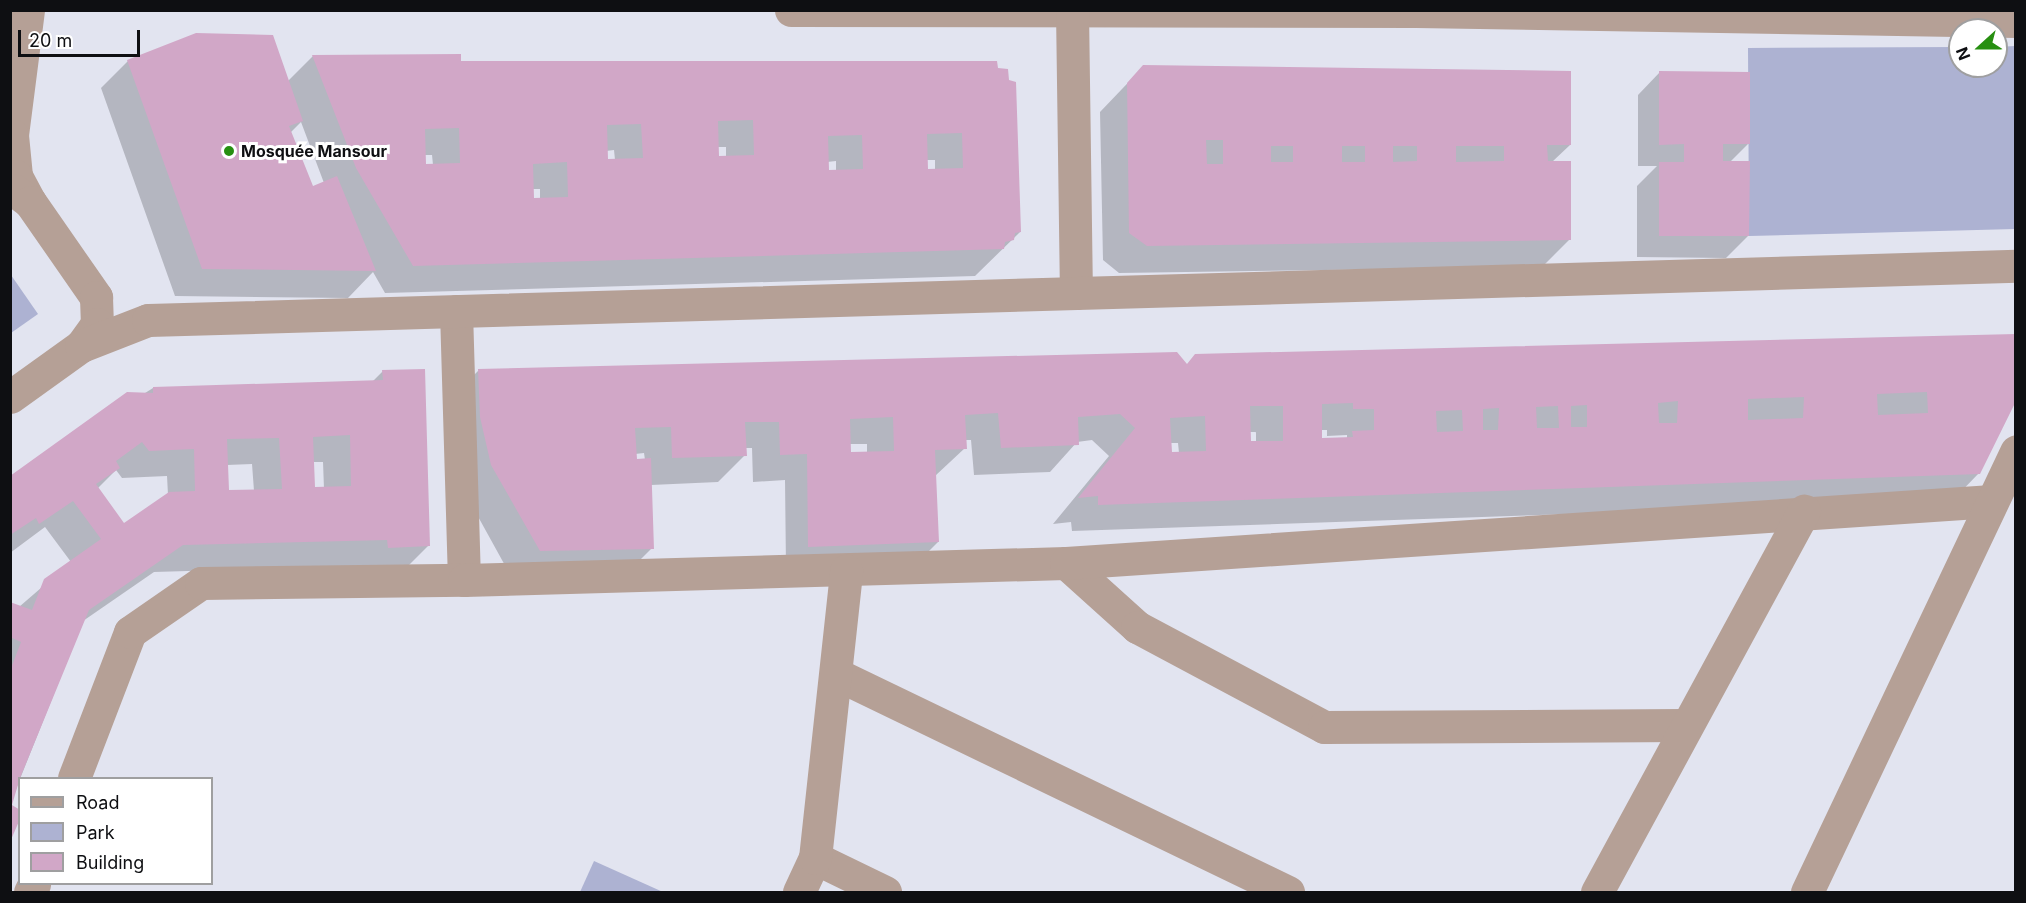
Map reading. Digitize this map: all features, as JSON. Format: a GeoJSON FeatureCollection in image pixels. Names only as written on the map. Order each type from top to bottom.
{"type":"FeatureCollection","features":[{"type":"Feature","properties":{"kind":"street"},"geometry":{"type":"LineString","coordinates":[[28,10],[11,136],[16,176],[20,195],[96,297],[97,324],[81,346]]}},
{"type":"Feature","properties":{"kind":"street"},"geometry":{"type":"LineString","coordinates":[[791,10],[1512,11],[1926,15],[2016,21]]}},
{"type":"Feature","properties":{"kind":"street"},"geometry":{"type":"LineString","coordinates":[[1072,11],[1076,293]]}},
{"type":"Feature","properties":{"kind":"street"},"geometry":{"type":"LineString","coordinates":[[10,397],[81,346],[148,320],[2016,266]]}},
{"type":"Feature","properties":{"kind":"street"},"geometry":{"type":"LineString","coordinates":[[89,285],[110,305],[148,320]]}},
{"type":"Feature","properties":{"kind":"street"},"geometry":{"type":"LineString","coordinates":[[456,311],[464,580]]}},
{"type":"Feature","properties":{"kind":"street"},"geometry":{"type":"LineString","coordinates":[[1807,892],[2016,451]]}},
{"type":"Feature","properties":{"kind":"street"},"geometry":{"type":"LineString","coordinates":[[74,777],[130,632],[201,583],[464,580],[1066,563],[1804,511],[1992,501]]}},
{"type":"Feature","properties":{"kind":"street"},"geometry":{"type":"LineString","coordinates":[[1597,892],[1685,725],[1804,511]]}},
{"type":"Feature","properties":{"kind":"street"},"geometry":{"type":"LineString","coordinates":[[1066,563],[1137,627],[1324,727],[1685,725]]}},
{"type":"Feature","properties":{"kind":"street"},"geometry":{"type":"LineString","coordinates":[[799,892],[815,858],[846,571]]}},
{"type":"Feature","properties":{"kind":"street"},"geometry":{"type":"LineString","coordinates":[[836,674],[1288,892]]}},
{"type":"Feature","properties":{"kind":"street"},"geometry":{"type":"LineString","coordinates":[[815,858],[885,892]]}},
{"type":"Feature","properties":{"kind":"green space"},"geometry":{"type":"Polygon","coordinates":[[[2008,46],[2015,46],[2015,229],[1749,236],[1748,48],[1948,47],[1948,78],[2008,78],[2008,46]]]}},
{"type":"Feature","properties":{"kind":"green space"},"geometry":{"type":"Polygon","coordinates":[[[11,275],[38,314],[10,333],[11,275]]]}},
{"type":"Feature","properties":{"kind":"green space"},"geometry":{"type":"Polygon","coordinates":[[[594,861],[663,892],[580,892],[594,861]]]}},
{"type":"Feature","properties":{"kind":"building","name":"Mosquée Mansour"},"geometry":{"type":"Polygon","coordinates":[[[196,33],[273,35],[303,121],[289,126],[313,186],[337,176],[376,271],[202,269],[127,60],[196,33]]]}},
{"type":"Feature","properties":{"kind":"building"},"geometry":{"type":"Polygon","coordinates":[[[461,54],[461,61],[997,61],[998,68],[1008,69],[1009,80],[1016,82],[1021,232],[1015,233],[1014,240],[1005,242],[1004,249],[413,266],[356,168],[312,55],[461,54]],[[753,120],[718,121],[719,156],[754,155],[753,120]],[[641,124],[607,125],[608,159],[643,158],[641,124]],[[459,128],[425,129],[426,164],[460,163],[459,128]],[[962,133],[927,134],[928,169],[963,168],[962,133]],[[862,135],[828,136],[829,170],[863,169],[862,135]],[[567,162],[533,164],[534,198],[568,197],[567,162]]]}},
{"type":"Feature","properties":{"kind":"building"},"geometry":{"type":"Polygon","coordinates":[[[1143,65],[1571,71],[1571,145],[1547,145],[1548,161],[1571,161],[1571,240],[1147,246],[1129,233],[1127,83],[1143,65]],[[1206,140],[1207,164],[1223,164],[1223,140],[1206,140]],[[1271,146],[1271,162],[1293,162],[1293,146],[1271,146]],[[1342,146],[1342,162],[1365,162],[1365,146],[1342,146]],[[1393,146],[1393,162],[1417,161],[1417,146],[1393,146]],[[1456,146],[1456,162],[1504,161],[1504,146],[1456,146]]]}},
{"type":"Feature","properties":{"kind":"building"},"geometry":{"type":"Polygon","coordinates":[[[1659,71],[1750,72],[1750,144],[1723,144],[1723,161],[1750,161],[1749,236],[1659,236],[1659,162],[1684,162],[1684,144],[1659,145],[1659,71]]]}},
{"type":"Feature","properties":{"kind":"building"},"geometry":{"type":"Polygon","coordinates":[[[2016,334],[2016,401],[1980,474],[1098,505],[1098,496],[1078,498],[1135,428],[1120,414],[1078,417],[1079,445],[1001,448],[998,413],[965,415],[967,449],[935,450],[939,542],[808,547],[807,454],[780,455],[779,422],[745,422],[747,456],[672,458],[671,427],[635,428],[637,459],[651,458],[654,549],[540,551],[491,465],[480,417],[478,369],[1177,352],[1187,364],[1195,354],[2016,334]],[[1927,392],[1877,394],[1878,415],[1928,413],[1927,392]],[[1804,397],[1748,399],[1748,420],[1803,418],[1804,397]],[[1678,401],[1658,403],[1659,423],[1677,423],[1678,401]],[[1353,403],[1322,404],[1322,438],[1353,437],[1352,431],[1374,430],[1374,409],[1353,409],[1353,403]],[[1587,405],[1571,406],[1571,427],[1587,427],[1587,405]],[[1250,406],[1251,441],[1283,441],[1283,406],[1250,406]],[[1558,406],[1536,407],[1537,428],[1559,428],[1558,406]],[[1499,408],[1483,409],[1483,430],[1498,430],[1499,408]],[[1462,410],[1436,411],[1437,432],[1463,431],[1462,410]],[[1205,416],[1170,418],[1172,452],[1206,451],[1205,416]],[[893,417],[850,419],[851,452],[894,451],[893,417]]]}},
{"type":"Feature","properties":{"kind":"building"},"geometry":{"type":"Polygon","coordinates":[[[425,369],[430,546],[388,548],[387,540],[183,545],[89,610],[20,777],[18,777],[12,805],[18,809],[18,824],[10,842],[10,671],[21,642],[10,637],[10,602],[32,610],[44,579],[101,539],[73,501],[39,524],[36,518],[10,535],[10,476],[127,392],[153,393],[153,387],[383,380],[382,370],[425,369]],[[350,435],[313,437],[315,487],[351,486],[350,435]],[[279,438],[227,439],[229,490],[282,489],[279,438]],[[142,442],[116,461],[120,468],[96,484],[124,523],[169,492],[195,491],[194,449],[149,451],[142,442]]]}},
{"type":"Feature","properties":{"kind":"place","name":"Mosquée Mansour"},"geometry":{"type":"Point","coordinates":[229,151]}}]}
